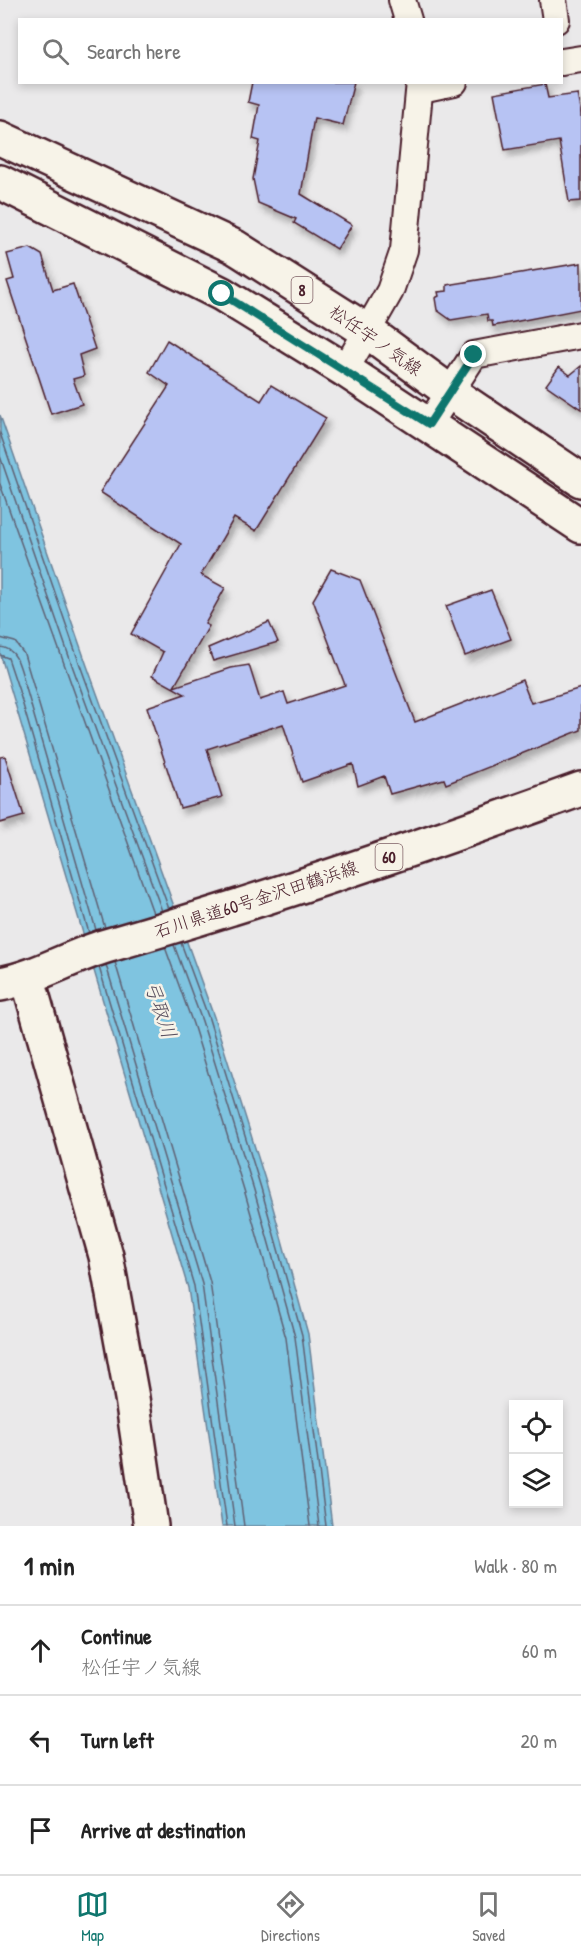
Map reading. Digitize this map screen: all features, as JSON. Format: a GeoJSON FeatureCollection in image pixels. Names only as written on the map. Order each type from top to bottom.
{"type":"FeatureCollection","features":[{"type":"Feature","properties":{"kind":"main road","name":"松任宇ノ気線"},"geometry":{"type":"LineString","coordinates":[[0,138],[235,247],[367,331],[450,392],[581,480]]}},
{"type":"Feature","properties":{"kind":"main road"},"geometry":{"type":"LineString","coordinates":[[3,184],[222,294],[345,369],[581,526]]}},
{"type":"Feature","properties":{"kind":"main road","name":"石川県道60号金沢田鶴浜線"},"geometry":{"type":"LineString","coordinates":[[14,981],[73,956],[195,920],[459,833],[581,789]]}},
{"type":"Feature","properties":{"kind":"main road"},"geometry":{"type":"LineString","coordinates":[[14,981],[106,1256],[132,1398],[151,1526]]}},
{"type":"Feature","properties":{"kind":"street"},"geometry":{"type":"LineString","coordinates":[[402,0],[407,18]]}},
{"type":"Feature","properties":{"kind":"street"},"geometry":{"type":"LineString","coordinates":[[553,0],[556,18]]}},
{"type":"Feature","properties":{"kind":"street"},"geometry":{"type":"LineString","coordinates":[[345,369],[390,291],[404,250],[420,86],[437,84]]}},
{"type":"Feature","properties":{"kind":"street"},"geometry":{"type":"LineString","coordinates":[[429,424],[474,355],[581,335]]}},
{"type":"Feature","properties":{"kind":"water","name":"弓取川"},"geometry":{"type":"Polygon","coordinates":[[[0,415],[86,663],[214,1017],[267,1186],[308,1334],[332,1526],[222,1526],[188,1288],[0,653],[0,415]]]}},
{"type":"Feature","properties":{"kind":"building"},"geometry":{"type":"Polygon","coordinates":[[[252,84],[353,84],[343,125],[314,118],[301,194],[352,225],[337,249],[294,223],[296,219],[258,203],[253,179],[260,141],[253,139],[259,105],[248,102],[252,84]]]}},
{"type":"Feature","properties":{"kind":"building"},"geometry":{"type":"Polygon","coordinates":[[[545,84],[548,98],[577,94],[581,114],[581,201],[569,202],[559,141],[505,150],[494,93],[545,84]]]}},
{"type":"Feature","properties":{"kind":"building"},"geometry":{"type":"Polygon","coordinates":[[[30,248],[42,255],[53,290],[73,284],[95,349],[79,355],[84,376],[73,379],[82,404],[51,414],[7,281],[14,279],[7,254],[30,248]]]}},
{"type":"Feature","properties":{"kind":"building"},"geometry":{"type":"Polygon","coordinates":[[[581,263],[581,309],[493,326],[492,321],[488,321],[487,314],[451,320],[437,310],[435,298],[439,296],[438,292],[447,291],[447,285],[581,263]]]}},
{"type":"Feature","properties":{"kind":"building"},"geometry":{"type":"Polygon","coordinates":[[[167,340],[261,401],[271,385],[326,418],[256,531],[234,518],[201,575],[225,588],[205,624],[209,626],[174,687],[231,668],[249,665],[260,700],[284,692],[288,704],[345,685],[313,600],[331,569],[360,580],[415,722],[522,680],[531,703],[581,688],[581,730],[446,784],[444,779],[390,794],[384,776],[358,786],[353,764],[302,782],[283,724],[207,749],[222,797],[180,808],[147,707],[185,694],[152,676],[163,652],[131,634],[181,544],[100,492],[169,386],[149,372],[167,340]]]}},
{"type":"Feature","properties":{"kind":"building"},"geometry":{"type":"Polygon","coordinates":[[[581,366],[581,409],[546,385],[559,367],[570,375],[581,366]]]}},
{"type":"Feature","properties":{"kind":"building"},"geometry":{"type":"Polygon","coordinates":[[[491,590],[511,639],[465,656],[446,606],[491,590]]]}},
{"type":"Feature","properties":{"kind":"building"},"geometry":{"type":"Polygon","coordinates":[[[269,622],[278,642],[213,661],[208,648],[269,622]]]}},
{"type":"Feature","properties":{"kind":"building"},"geometry":{"type":"Polygon","coordinates":[[[5,756],[24,816],[0,823],[0,757],[5,756]]]}},
{"type":"Feature","properties":{"kind":"route"},"geometry":{"type":"LineString","coordinates":[[222,294],[345,369],[429,424],[474,355]]}}]}
